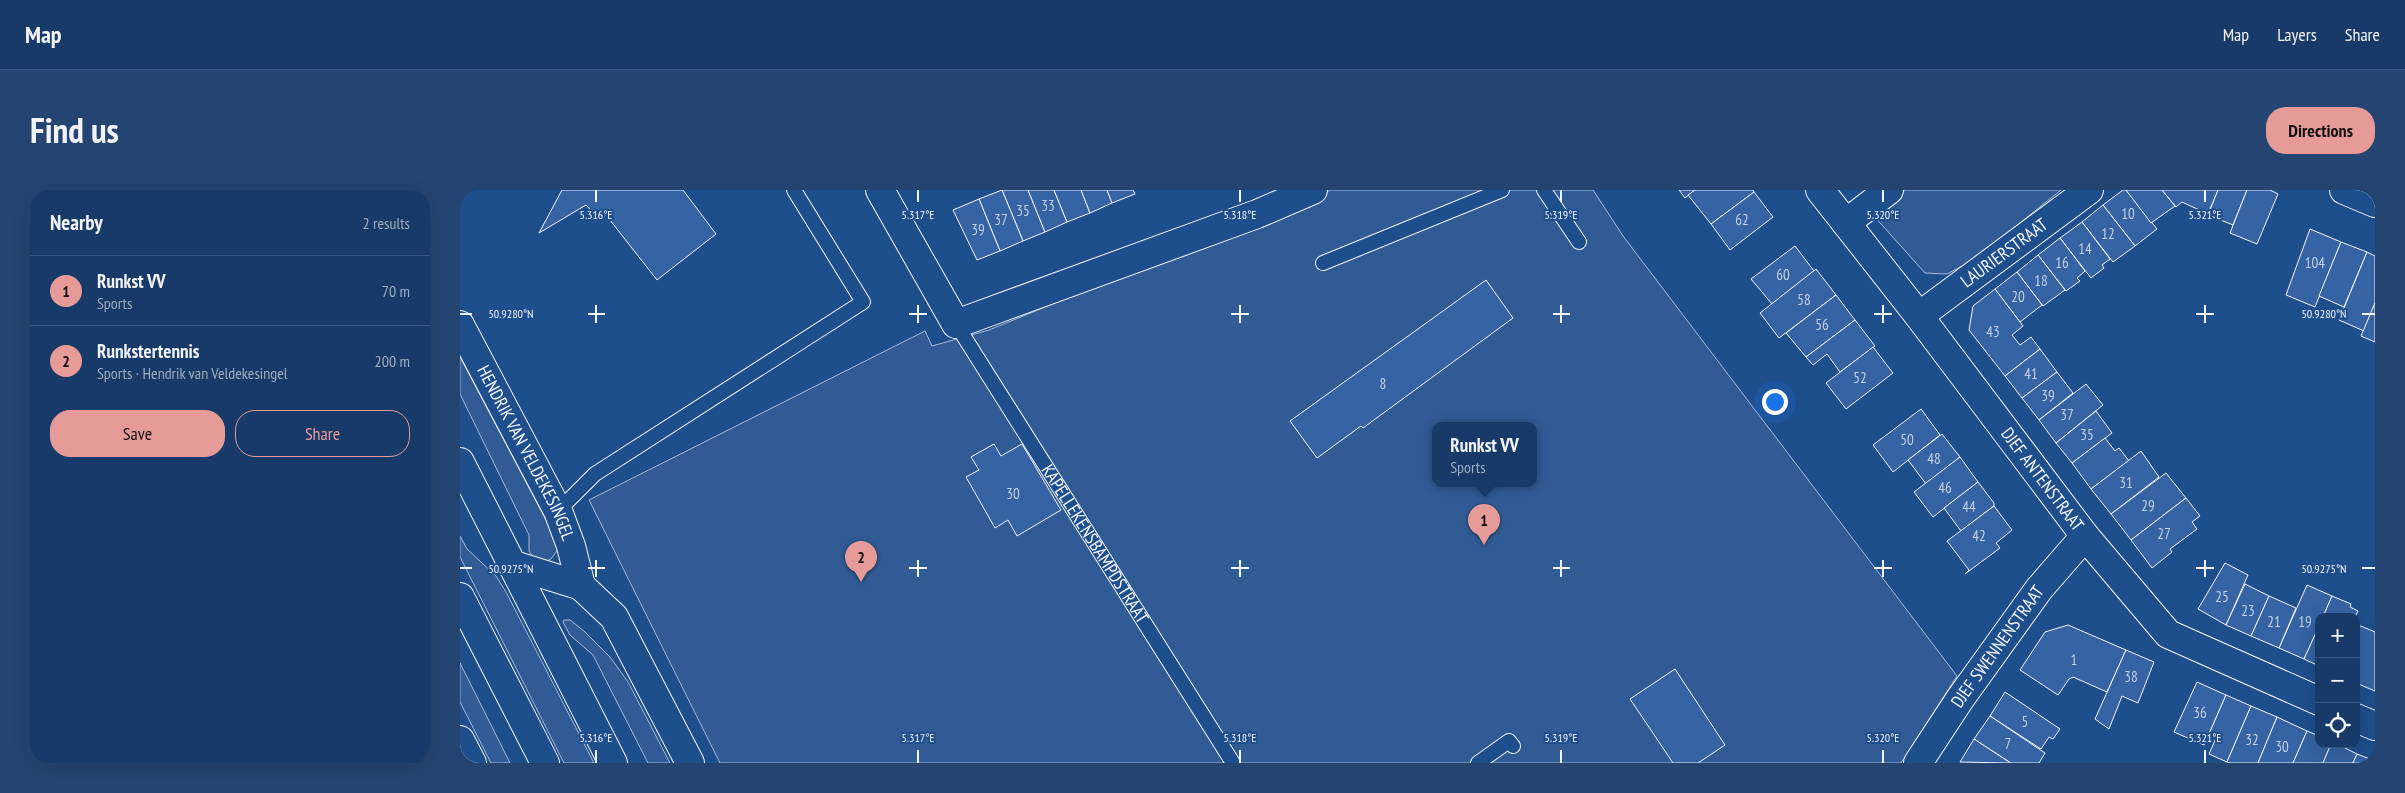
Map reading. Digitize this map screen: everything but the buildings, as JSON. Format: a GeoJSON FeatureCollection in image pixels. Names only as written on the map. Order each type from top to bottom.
{"type":"FeatureCollection","features":[{"type":"Feature","properties":{"kind":"main road","name":"KAPELLEKENSBAMPDSTRAAT"},"geometry":{"type":"LineString","coordinates":[[880,190],[956,324]]}},
{"type":"Feature","properties":{"kind":"main road"},"geometry":{"type":"LineString","coordinates":[[956,324],[1258,214],[1313,190]]}},
{"type":"Feature","properties":{"kind":"main road","name":"DJEF ANTENSTRAAT"},"geometry":{"type":"LineString","coordinates":[[1820,190],[1919,316],[2085,536],[2168,634],[2315,699]]}},
{"type":"Feature","properties":{"kind":"main road"},"geometry":{"type":"LineString","coordinates":[[1846,223],[1889,190]]}},
{"type":"Feature","properties":{"kind":"main road","name":"LAURIERSTRAAT"},"geometry":{"type":"LineString","coordinates":[[1919,316],[2090,190]]}},
{"type":"Feature","properties":{"kind":"main road"},"geometry":{"type":"LineString","coordinates":[[2344,190],[2375,203]]}},
{"type":"Feature","properties":{"kind":"main road","name":"HENDRIK VAN VELDEKESINGEL"},"geometry":{"type":"LineString","coordinates":[[460,325],[558,511],[571,546],[581,586]]}},
{"type":"Feature","properties":{"kind":"main road"},"geometry":{"type":"LineString","coordinates":[[460,462],[613,763]]}},
{"type":"Feature","properties":{"kind":"main road","name":"DJEF SWENNENSTRAAT"},"geometry":{"type":"LineString","coordinates":[[1918,763],[1960,699],[2038,589],[2085,536]]}},
{"type":"Feature","properties":{"kind":"main road"},"geometry":{"type":"LineString","coordinates":[[511,564],[581,586],[614,617],[690,763]]}},
{"type":"Feature","properties":{"kind":"main road"},"geometry":{"type":"LineString","coordinates":[[460,597],[545,763]]}},
{"type":"Feature","properties":{"kind":"main road"},"geometry":{"type":"LineString","coordinates":[[2360,720],[2375,726]]}},
{"type":"Feature","properties":{"kind":"main road"},"geometry":{"type":"LineString","coordinates":[[460,740],[472,763]]}},
{"type":"Feature","properties":{"kind":"lane"},"geometry":{"type":"LineString","coordinates":[[558,511],[594,474],[863,302],[794,190]]}},
{"type":"Feature","properties":{"kind":"lane"},"geometry":{"type":"LineString","coordinates":[[1323,263],[1502,190]]}},
{"type":"Feature","properties":{"kind":"lane"},"geometry":{"type":"LineString","coordinates":[[1544,190],[1579,242]]}},
{"type":"Feature","properties":{"kind":"lane","name":"KAPELLEKENSBAMPDSTRAAT"},"geometry":{"type":"LineString","coordinates":[[956,324],[1233,763]]}},
{"type":"Feature","properties":{"kind":"lane"},"geometry":{"type":"LineString","coordinates":[[1478,763],[1509,741],[1513,746]]}},
{"type":"Feature","properties":{"kind":"shaded area"},"geometry":{"type":"Polygon","coordinates":[[[1331,190],[1593,190],[1623,236],[1957,676],[1901,763],[720,763],[589,500],[925,331],[932,346],[989,330],[1331,190]]]}},
{"type":"Feature","properties":{"kind":"shaded area"},"geometry":{"type":"Polygon","coordinates":[[[1905,190],[2061,190],[1975,259],[1947,274],[1925,273],[1873,215],[1905,190]]]}},
{"type":"Feature","properties":{"kind":"shaded area"},"geometry":{"type":"Polygon","coordinates":[[[460,357],[558,543],[557,551],[551,559],[542,563],[534,559],[529,551],[529,535],[460,394],[460,357]]]}},
{"type":"Feature","properties":{"kind":"shaded area"},"geometry":{"type":"Polygon","coordinates":[[[460,536],[467,549],[496,576],[506,592],[594,763],[564,763],[460,557],[460,536]]]}},
{"type":"Feature","properties":{"kind":"shaded area"},"geometry":{"type":"Polygon","coordinates":[[[564,620],[570,620],[584,631],[610,657],[628,682],[670,763],[648,763],[593,655],[570,635],[563,622],[564,620]]]}},
{"type":"Feature","properties":{"kind":"shaded area"},"geometry":{"type":"Polygon","coordinates":[[[460,663],[510,763],[491,763],[460,702],[460,663]]]}},
{"type":"Feature","properties":{"kind":"place","name":"Runkst VV"},"geometry":{"type":"Point","coordinates":[1484,545]}},
{"type":"Feature","properties":{"kind":"place","name":"Runkstertennis"},"geometry":{"type":"Point","coordinates":[861,582]}}]}
